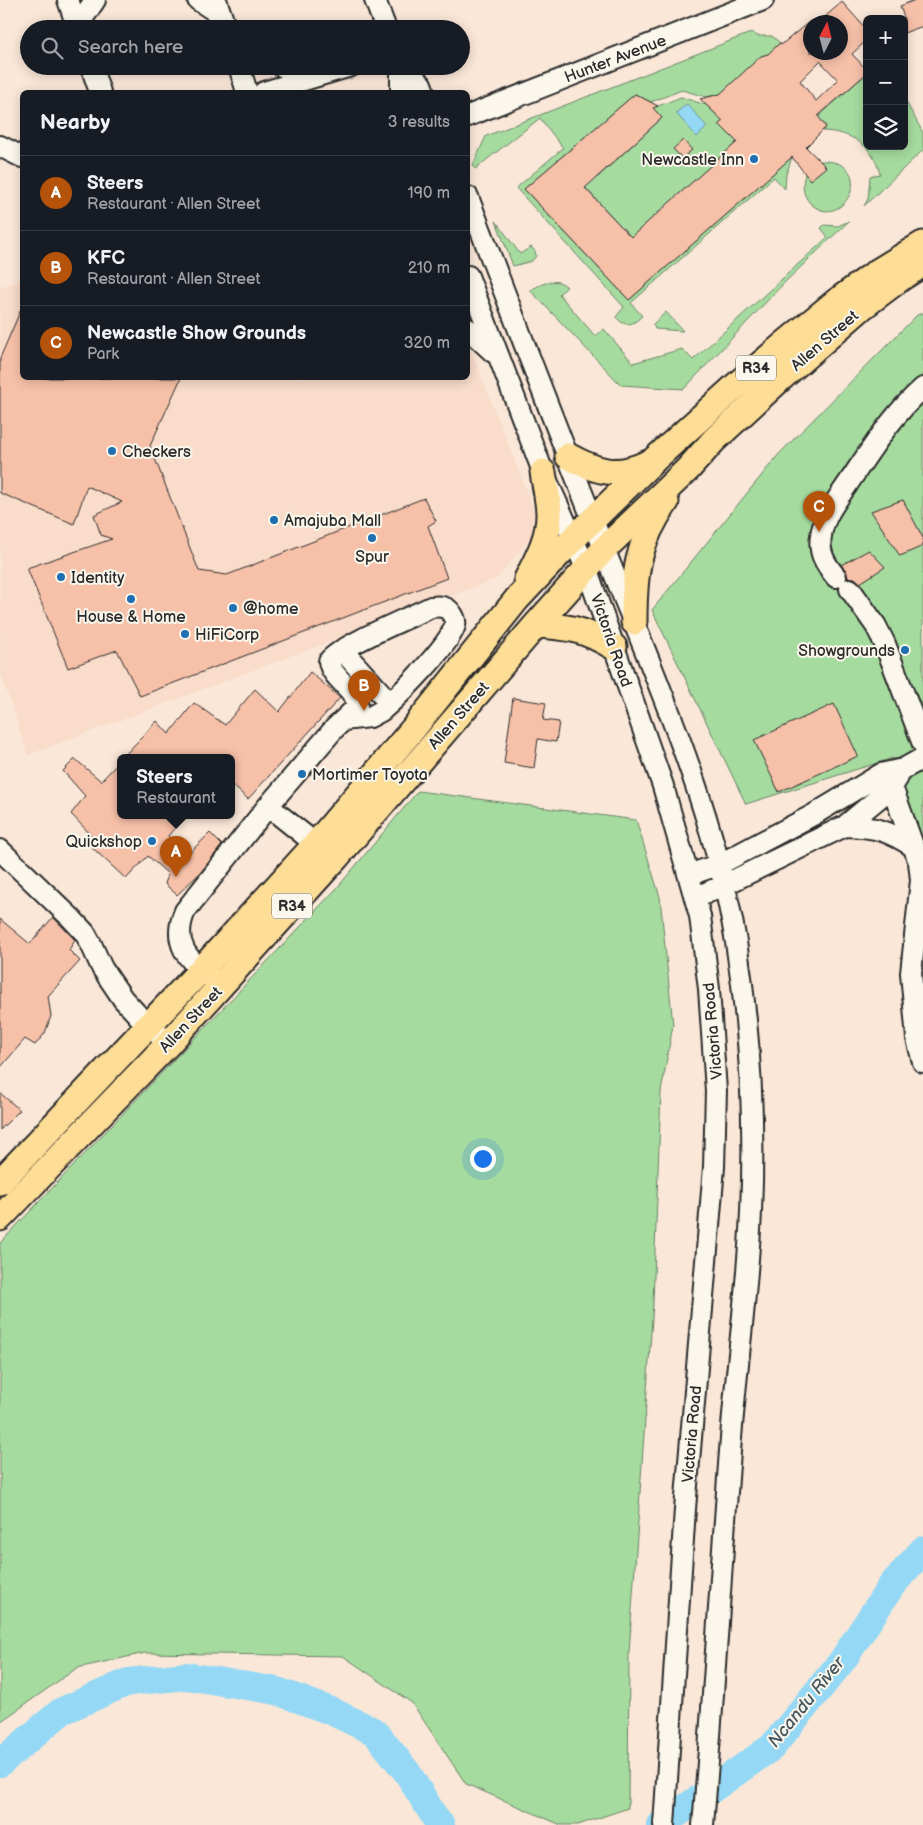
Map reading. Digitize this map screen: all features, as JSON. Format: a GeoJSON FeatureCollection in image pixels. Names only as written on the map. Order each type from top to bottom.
{"type":"FeatureCollection","features":[{"type":"Feature","properties":{"kind":"main road","name":"Allen Street"},"geometry":{"type":"LineString","coordinates":[[0,1218],[169,1043],[221,985],[325,852],[413,729],[517,599],[573,539],[655,459],[741,381],[823,312],[876,272],[923,244]]}},
{"type":"Feature","properties":{"kind":"main road","name":"Allen Street"},"geometry":{"type":"LineString","coordinates":[[4,1171],[61,1118],[201,970],[325,852],[587,570],[604,549],[688,469],[714,440],[861,308],[923,264]]}},
{"type":"Feature","properties":{"kind":"main road"},"geometry":{"type":"LineString","coordinates":[[568,456],[588,467],[605,472],[628,471],[655,459]]}},
{"type":"Feature","properties":{"kind":"main road"},"geometry":{"type":"LineString","coordinates":[[634,622],[635,586],[642,546],[654,519],[688,469]]}},
{"type":"Feature","properties":{"kind":"main road"},"geometry":{"type":"LineString","coordinates":[[517,599],[539,555],[547,533],[549,516],[543,472]]}},
{"type":"Feature","properties":{"kind":"main road"},"geometry":{"type":"LineString","coordinates":[[536,625],[576,628],[614,648]]}},
{"type":"Feature","properties":{"kind":"main road"},"geometry":{"type":"LineString","coordinates":[[61,1118],[80,1135]]}},
{"type":"Feature","properties":{"kind":"street"},"geometry":{"type":"LineString","coordinates":[[68,0],[74,20]]}},
{"type":"Feature","properties":{"kind":"street"},"geometry":{"type":"LineString","coordinates":[[82,20],[95,0]]}},
{"type":"Feature","properties":{"kind":"street"},"geometry":{"type":"LineString","coordinates":[[198,0],[221,14]]}},
{"type":"Feature","properties":{"kind":"street"},"geometry":{"type":"LineString","coordinates":[[375,0],[383,20]]}},
{"type":"Feature","properties":{"kind":"street","name":"Hunter Avenue"},"geometry":{"type":"LineString","coordinates":[[470,115],[764,0]]}},
{"type":"Feature","properties":{"kind":"street"},"geometry":{"type":"LineString","coordinates":[[94,75],[99,90]]}},
{"type":"Feature","properties":{"kind":"street"},"geometry":{"type":"LineString","coordinates":[[242,75],[246,90]]}},
{"type":"Feature","properties":{"kind":"street"},"geometry":{"type":"LineString","coordinates":[[302,75],[309,78]]}},
{"type":"Feature","properties":{"kind":"street"},"geometry":{"type":"LineString","coordinates":[[270,90],[320,75]]}},
{"type":"Feature","properties":{"kind":"street"},"geometry":{"type":"LineString","coordinates":[[401,90],[402,75]]}},
{"type":"Feature","properties":{"kind":"street"},"geometry":{"type":"LineString","coordinates":[[412,75],[421,84],[423,90]]}},
{"type":"Feature","properties":{"kind":"street"},"geometry":{"type":"LineString","coordinates":[[0,146],[20,156]]}},
{"type":"Feature","properties":{"kind":"street"},"geometry":{"type":"LineString","coordinates":[[470,202],[634,622],[707,816],[720,864],[735,940],[745,1009],[752,1126],[752,1208],[720,1574],[711,1730],[703,1825]]}},
{"type":"Feature","properties":{"kind":"street","name":"Victoria Road"},"geometry":{"type":"LineString","coordinates":[[470,290],[472,304],[498,357],[543,472],[587,570],[663,786],[700,916],[709,989],[716,1100],[714,1167],[685,1509],[664,1825]]}},
{"type":"Feature","properties":{"kind":"street"},"geometry":{"type":"LineString","coordinates":[[470,331],[498,357]]}},
{"type":"Feature","properties":{"kind":"street"},"geometry":{"type":"LineString","coordinates":[[923,388],[911,398],[873,446],[824,524],[820,537],[822,557],[827,566],[843,583],[876,626],[885,644],[923,744]]}},
{"type":"Feature","properties":{"kind":"street"},"geometry":{"type":"LineString","coordinates":[[221,985],[201,970],[180,945],[179,931],[182,918],[268,806],[343,720],[357,707],[357,699],[332,671],[329,661],[342,650],[432,607],[448,609],[454,616],[454,626],[439,652],[381,710],[370,716],[343,720]]}},
{"type":"Feature","properties":{"kind":"street"},"geometry":{"type":"LineString","coordinates":[[342,650],[390,703]]}},
{"type":"Feature","properties":{"kind":"street"},"geometry":{"type":"LineString","coordinates":[[695,898],[845,826],[887,781],[923,758]]}},
{"type":"Feature","properties":{"kind":"street"},"geometry":{"type":"LineString","coordinates":[[689,875],[720,864],[813,816],[887,781]]}},
{"type":"Feature","properties":{"kind":"street"},"geometry":{"type":"LineString","coordinates":[[887,781],[919,862],[921,880],[912,951],[911,993],[916,1039],[923,1062]]}},
{"type":"Feature","properties":{"kind":"street"},"geometry":{"type":"LineString","coordinates":[[268,806],[325,852]]}},
{"type":"Feature","properties":{"kind":"street"},"geometry":{"type":"LineString","coordinates":[[845,826],[872,827],[896,836],[914,847]]}},
{"type":"Feature","properties":{"kind":"street"},"geometry":{"type":"LineString","coordinates":[[0,850],[85,933],[114,988],[148,1026],[169,1043]]}},
{"type":"Feature","properties":{"kind":"shaded area","name":"Amajuba Mall"},"geometry":{"type":"Polygon","coordinates":[[[20,281],[20,380],[470,380],[470,348],[541,527],[496,579],[28,755],[0,671],[0,287],[20,281]]]}},
{"type":"Feature","properties":{"kind":"green space"},"geometry":{"type":"Polygon","coordinates":[[[753,32],[757,36],[772,36],[780,43],[768,54],[761,57],[720,94],[706,97],[682,90],[651,102],[635,94],[524,189],[629,300],[792,157],[786,175],[785,189],[774,177],[631,303],[642,316],[635,322],[623,323],[616,317],[624,307],[516,188],[563,148],[540,118],[475,169],[473,165],[486,136],[753,32]]]}},
{"type":"Feature","properties":{"kind":"green space"},"geometry":{"type":"Polygon","coordinates":[[[863,77],[863,145],[843,134],[823,131],[826,127],[818,117],[863,77]]]}},
{"type":"Feature","properties":{"kind":"green space"},"geometry":{"type":"Polygon","coordinates":[[[681,97],[706,105],[723,121],[720,124],[737,142],[621,247],[627,233],[573,174],[598,177],[662,118],[653,108],[681,97]]]}},
{"type":"Feature","properties":{"kind":"green space"},"geometry":{"type":"Polygon","coordinates":[[[908,105],[923,133],[923,150],[864,206],[868,199],[870,176],[880,174],[872,155],[868,150],[908,150],[908,105]]]}},
{"type":"Feature","properties":{"kind":"green space"},"geometry":{"type":"Polygon","coordinates":[[[820,161],[838,164],[849,171],[852,182],[850,193],[844,203],[834,210],[822,210],[810,203],[804,193],[805,174],[810,179],[820,161]]]}},
{"type":"Feature","properties":{"kind":"green space"},"geometry":{"type":"Polygon","coordinates":[[[496,221],[520,254],[531,247],[535,251],[536,256],[532,261],[513,266],[496,221]]]}},
{"type":"Feature","properties":{"kind":"green space"},"geometry":{"type":"Polygon","coordinates":[[[849,221],[785,282],[684,389],[621,385],[530,290],[549,282],[563,284],[567,287],[559,294],[595,336],[604,329],[633,363],[682,349],[693,360],[828,237],[821,228],[824,225],[838,226],[849,221]]]}},
{"type":"Feature","properties":{"kind":"green space"},"geometry":{"type":"Polygon","coordinates":[[[666,312],[683,331],[655,329],[653,324],[666,312]]]}},
{"type":"Feature","properties":{"kind":"green space"},"geometry":{"type":"Polygon","coordinates":[[[923,313],[923,845],[893,758],[746,804],[652,610],[779,454],[917,315],[923,313]]]}},
{"type":"Feature","properties":{"kind":"green space"},"geometry":{"type":"Polygon","coordinates":[[[418,791],[636,820],[660,897],[673,1025],[661,1092],[653,1303],[629,1653],[628,1808],[578,1825],[561,1825],[466,1784],[412,1703],[343,1656],[145,1653],[77,1668],[0,1722],[0,1243],[337,888],[418,791]]]}},
{"type":"Feature","properties":{"kind":"water"},"geometry":{"type":"Polygon","coordinates":[[[687,104],[707,127],[697,137],[676,113],[687,104]]]}},
{"type":"Feature","properties":{"kind":"building"},"geometry":{"type":"Polygon","coordinates":[[[915,0],[923,0],[923,26],[908,32],[908,15],[903,15],[900,6],[915,0]]]}},
{"type":"Feature","properties":{"kind":"building","name":"Newcastle Inn"},"geometry":{"type":"Polygon","coordinates":[[[842,2],[863,26],[863,44],[852,54],[863,66],[863,77],[818,116],[826,127],[806,147],[826,167],[810,180],[792,157],[629,300],[524,189],[635,94],[658,106],[653,108],[662,118],[585,188],[631,237],[737,142],[719,124],[723,121],[700,99],[720,94],[761,56],[768,54],[780,43],[781,45],[803,27],[803,60],[848,60],[848,15],[827,15],[842,2]],[[820,61],[800,81],[816,101],[838,80],[820,61]]]}},
{"type":"Feature","properties":{"kind":"building"},"geometry":{"type":"Polygon","coordinates":[[[683,140],[692,150],[682,158],[673,149],[683,140]]]}},
{"type":"Feature","properties":{"kind":"building"},"geometry":{"type":"Polygon","coordinates":[[[20,312],[20,380],[180,380],[150,446],[199,571],[227,575],[424,498],[436,521],[428,526],[447,578],[140,696],[117,650],[68,668],[27,568],[112,539],[101,535],[94,515],[122,502],[87,486],[74,524],[0,493],[0,358],[20,312]]]}},
{"type":"Feature","properties":{"kind":"building"},"geometry":{"type":"Polygon","coordinates":[[[903,500],[923,538],[923,546],[900,556],[871,511],[903,500]]]}},
{"type":"Feature","properties":{"kind":"building"},"geometry":{"type":"Polygon","coordinates":[[[869,550],[885,567],[860,583],[855,578],[848,578],[846,570],[841,565],[869,550]]]}},
{"type":"Feature","properties":{"kind":"building"},"geometry":{"type":"Polygon","coordinates":[[[310,672],[340,698],[248,799],[235,788],[235,754],[126,754],[157,721],[169,734],[194,703],[225,725],[255,689],[279,712],[310,672]]]}},
{"type":"Feature","properties":{"kind":"building"},"geometry":{"type":"Polygon","coordinates":[[[513,698],[546,703],[543,720],[559,722],[556,742],[538,739],[534,768],[504,763],[513,698]]]}},
{"type":"Feature","properties":{"kind":"building"},"geometry":{"type":"Polygon","coordinates":[[[834,704],[858,756],[779,792],[754,740],[834,704]]]}},
{"type":"Feature","properties":{"kind":"building"},"geometry":{"type":"Polygon","coordinates":[[[75,759],[101,781],[117,764],[117,819],[182,819],[168,836],[187,855],[210,833],[222,845],[201,872],[177,895],[165,884],[168,874],[148,856],[126,879],[84,840],[92,836],[71,814],[85,796],[63,771],[75,759]]]}},
{"type":"Feature","properties":{"kind":"building"},"geometry":{"type":"Polygon","coordinates":[[[53,917],[75,940],[69,950],[80,961],[48,996],[51,1016],[45,1033],[35,1045],[25,1039],[0,1068],[0,919],[30,944],[53,917]]]}},
{"type":"Feature","properties":{"kind":"building"},"geometry":{"type":"Polygon","coordinates":[[[0,1093],[20,1110],[0,1130],[0,1093]]]}},
{"type":"Feature","properties":{"kind":"waterway","name":"Ncandu River"},"geometry":{"type":"LineString","coordinates":[[661,1825],[772,1747],[842,1661],[892,1585],[923,1550]]}},
{"type":"Feature","properties":{"kind":"waterway","name":"Ncandu River"},"geometry":{"type":"LineString","coordinates":[[0,1763],[62,1711],[128,1682],[187,1676],[277,1691],[331,1711],[375,1732],[407,1772],[441,1825]]}},
{"type":"Feature","properties":{"kind":"place","name":"Newcastle Inn"},"geometry":{"type":"Point","coordinates":[754,159]}},
{"type":"Feature","properties":{"kind":"place","name":"Checkers"},"geometry":{"type":"Point","coordinates":[112,451]}},
{"type":"Feature","properties":{"kind":"place","name":"Amajuba Mall"},"geometry":{"type":"Point","coordinates":[274,520]}},
{"type":"Feature","properties":{"kind":"place","name":"Newcastle Show Grounds"},"geometry":{"type":"Point","coordinates":[819,532]}},
{"type":"Feature","properties":{"kind":"place","name":"Spur"},"geometry":{"type":"Point","coordinates":[372,538]}},
{"type":"Feature","properties":{"kind":"place","name":"Identity"},"geometry":{"type":"Point","coordinates":[61,577]}},
{"type":"Feature","properties":{"kind":"place","name":"House & Home"},"geometry":{"type":"Point","coordinates":[131,599]}},
{"type":"Feature","properties":{"kind":"place","name":"@home"},"geometry":{"type":"Point","coordinates":[233,608]}},
{"type":"Feature","properties":{"kind":"place","name":"HiFiCorp"},"geometry":{"type":"Point","coordinates":[185,634]}},
{"type":"Feature","properties":{"kind":"place","name":"Showgrounds"},"geometry":{"type":"Point","coordinates":[905,650]}},
{"type":"Feature","properties":{"kind":"place","name":"KFC"},"geometry":{"type":"Point","coordinates":[364,711]}},
{"type":"Feature","properties":{"kind":"place","name":"Mortimer Toyota"},"geometry":{"type":"Point","coordinates":[302,774]}},
{"type":"Feature","properties":{"kind":"place","name":"Quickshop"},"geometry":{"type":"Point","coordinates":[152,841]}},
{"type":"Feature","properties":{"kind":"place","name":"Steers"},"geometry":{"type":"Point","coordinates":[176,877]}}]}
